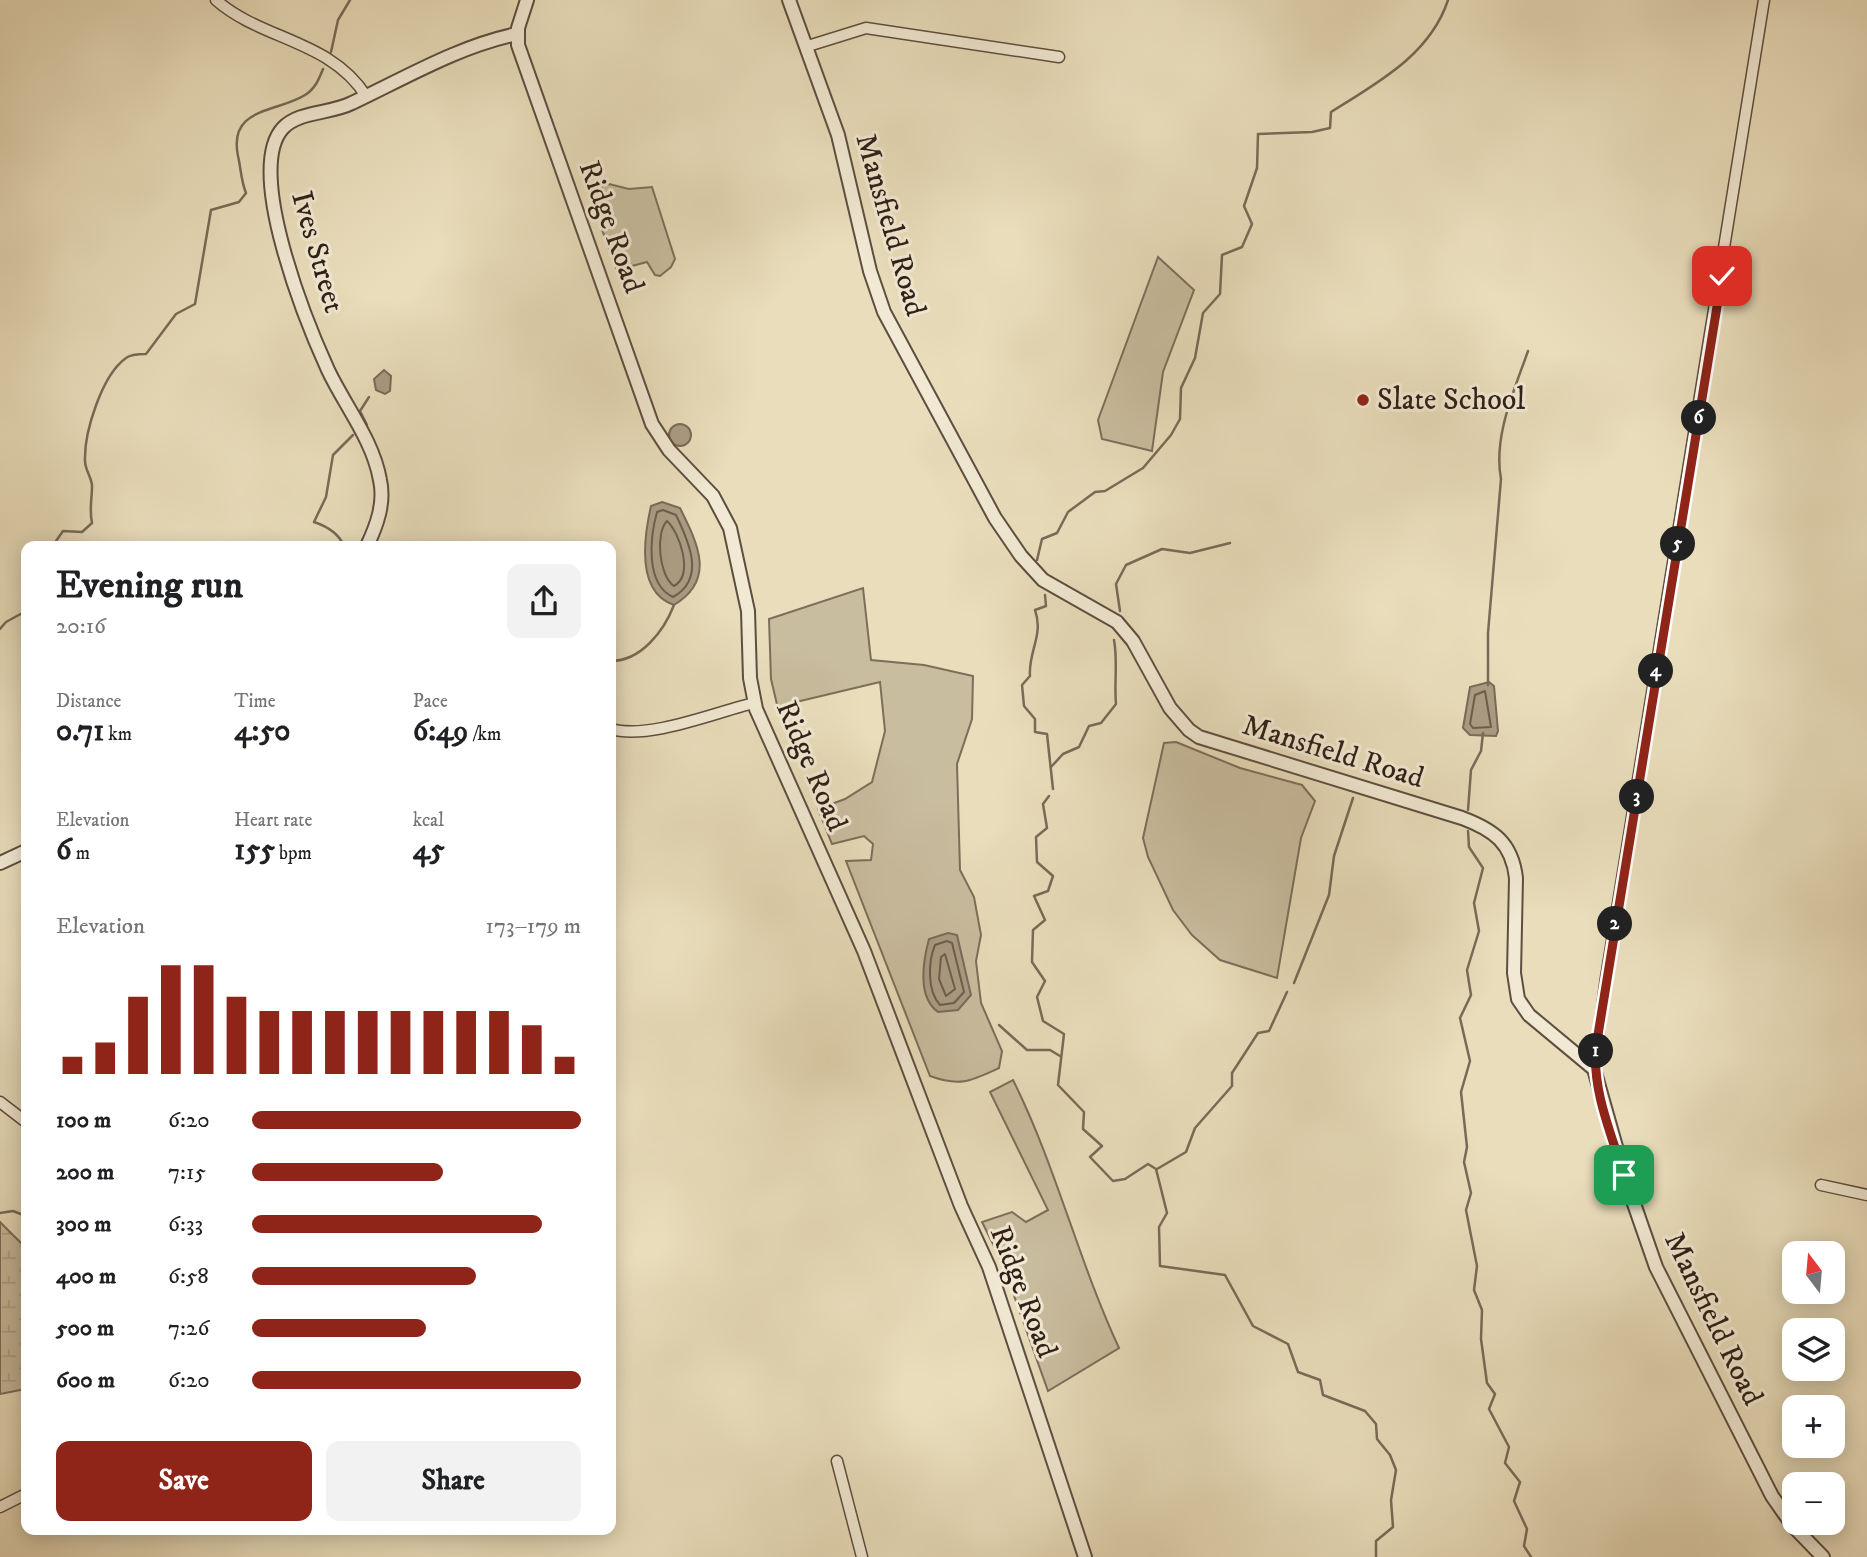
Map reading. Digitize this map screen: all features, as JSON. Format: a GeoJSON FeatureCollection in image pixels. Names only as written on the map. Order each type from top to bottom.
{"type":"FeatureCollection","features":[{"type":"Feature","properties":{"kind":"street"},"geometry":{"type":"LineString","coordinates":[[216,0],[244,17],[321,54],[354,81],[366,96]]}},
{"type":"Feature","properties":{"kind":"street"},"geometry":{"type":"LineString","coordinates":[[517,34],[527,0]]}},
{"type":"Feature","properties":{"kind":"street","name":"Mansfield Road"},"geometry":{"type":"LineString","coordinates":[[789,0],[808,46],[838,135],[870,271],[889,324],[995,518],[1021,556],[1043,580],[1117,622],[1133,641],[1170,708],[1189,730],[1199,737],[1462,818],[1492,831],[1506,845],[1514,864],[1517,902],[1514,973],[1518,999],[1530,1015],[1594,1069],[1627,1185],[1656,1267],[1772,1495],[1793,1526],[1823,1557]]}},
{"type":"Feature","properties":{"kind":"street"},"geometry":{"type":"LineString","coordinates":[[1594,1069],[1606,980],[1764,0]]}},
{"type":"Feature","properties":{"kind":"street"},"geometry":{"type":"LineString","coordinates":[[808,46],[866,28],[1059,57]]}},
{"type":"Feature","properties":{"kind":"street","name":"Ives Street"},"geometry":{"type":"LineString","coordinates":[[369,541],[381,504],[379,472],[368,445],[328,369],[291,273],[274,211],[270,175],[273,148],[286,125],[303,117],[342,107],[411,72],[517,34]]}},
{"type":"Feature","properties":{"kind":"street","name":"Ridge Road"},"geometry":{"type":"LineString","coordinates":[[517,34],[530,83],[628,350],[652,424],[669,450],[713,496],[730,528],[748,611],[754,703],[864,951],[957,1196],[989,1267],[1085,1557]]}},
{"type":"Feature","properties":{"kind":"street"},"geometry":{"type":"LineString","coordinates":[[616,730],[629,732],[656,728],[754,703]]}},
{"type":"Feature","properties":{"kind":"street"},"geometry":{"type":"LineString","coordinates":[[0,863],[21,853]]}},
{"type":"Feature","properties":{"kind":"street"},"geometry":{"type":"LineString","coordinates":[[0,1102],[21,1118]]}},
{"type":"Feature","properties":{"kind":"street"},"geometry":{"type":"LineString","coordinates":[[1821,1185],[1867,1195]]}},
{"type":"Feature","properties":{"kind":"street"},"geometry":{"type":"LineString","coordinates":[[837,1461],[862,1557]]}},
{"type":"Feature","properties":{"kind":"street"},"geometry":{"type":"LineString","coordinates":[[0,1507],[21,1496]]}},
{"type":"Feature","properties":{"kind":"green space"},"geometry":{"type":"Polygon","coordinates":[[[609,184],[629,189],[652,187],[675,259],[671,267],[660,276],[655,275],[647,262],[617,270],[591,200],[597,188],[609,184]]]}},
{"type":"Feature","properties":{"kind":"green space"},"geometry":{"type":"Polygon","coordinates":[[[1158,257],[1194,290],[1163,372],[1152,451],[1102,439],[1098,420],[1158,257]]]}},
{"type":"Feature","properties":{"kind":"green space"},"geometry":{"type":"Polygon","coordinates":[[[863,588],[871,660],[924,665],[973,676],[972,719],[957,764],[960,870],[974,897],[981,935],[976,961],[981,1003],[1002,1051],[999,1068],[965,1081],[950,1081],[930,1076],[846,861],[871,860],[873,844],[864,836],[832,844],[818,809],[845,799],[872,782],[885,731],[880,682],[796,702],[797,708],[779,713],[771,679],[769,619],[863,588]]]}},
{"type":"Feature","properties":{"kind":"green space"},"geometry":{"type":"Polygon","coordinates":[[[1176,742],[1240,768],[1302,785],[1315,801],[1301,838],[1277,978],[1220,960],[1192,935],[1173,910],[1148,857],[1143,838],[1164,743],[1176,742]]]}},
{"type":"Feature","properties":{"kind":"green space"},"geometry":{"type":"Polygon","coordinates":[[[1013,1080],[1042,1146],[1091,1281],[1119,1348],[1048,1391],[1002,1262],[982,1222],[1012,1212],[1026,1222],[1048,1210],[990,1092],[1013,1080]]]}},
{"type":"Feature","properties":{"kind":"green space"},"geometry":{"type":"Polygon","coordinates":[[[0,1222],[21,1243],[21,1390],[0,1394],[0,1222]]]}},
{"type":"Feature","properties":{"kind":"water"},"geometry":{"type":"Polygon","coordinates":[[[384,370],[391,376],[390,391],[385,394],[376,390],[374,379],[384,370]]]}},
{"type":"Feature","properties":{"kind":"water"},"geometry":{"type":"Polygon","coordinates":[[[676,424],[684,424],[691,431],[691,439],[684,446],[676,446],[669,439],[669,431],[676,424]]]}},
{"type":"Feature","properties":{"kind":"water"},"geometry":{"type":"Polygon","coordinates":[[[662,502],[680,508],[693,535],[700,561],[695,584],[687,595],[674,605],[662,598],[653,588],[646,562],[646,533],[651,506],[662,502]]]}},
{"type":"Feature","properties":{"kind":"water"},"geometry":{"type":"Polygon","coordinates":[[[1489,682],[1494,686],[1498,731],[1496,736],[1470,735],[1463,728],[1470,687],[1489,682]]]}},
{"type":"Feature","properties":{"kind":"water"},"geometry":{"type":"Polygon","coordinates":[[[948,933],[957,935],[971,995],[958,1010],[938,1012],[931,1005],[924,988],[925,958],[929,939],[948,933]]]}},
{"type":"Feature","properties":{"kind":"waterway"},"geometry":{"type":"LineString","coordinates":[[331,52],[338,20],[350,0]]}},
{"type":"Feature","properties":{"kind":"waterway"},"geometry":{"type":"LineString","coordinates":[[1037,560],[1042,539],[1057,533],[1068,512],[1095,492],[1105,491],[1143,468],[1171,435],[1180,419],[1181,388],[1195,358],[1203,313],[1220,294],[1222,255],[1242,247],[1252,224],[1244,206],[1257,168],[1258,134],[1312,132],[1330,128],[1331,112],[1400,66],[1429,37],[1448,0]]}},
{"type":"Feature","properties":{"kind":"waterway"},"geometry":{"type":"LineString","coordinates":[[56,541],[63,531],[82,532],[92,523],[92,486],[85,464],[85,449],[91,420],[109,377],[126,358],[146,354],[176,314],[195,304],[211,210],[239,202],[246,193],[238,156],[237,140],[240,128],[257,114],[308,93],[323,69]]}},
{"type":"Feature","properties":{"kind":"waterway"},"geometry":{"type":"LineString","coordinates":[[1488,685],[1488,633],[1501,479],[1500,447],[1506,414],[1528,351]]}},
{"type":"Feature","properties":{"kind":"waterway"},"geometry":{"type":"LineString","coordinates":[[364,426],[367,425],[360,411],[369,397]]}},
{"type":"Feature","properties":{"kind":"waterway"},"geometry":{"type":"LineString","coordinates":[[341,541],[332,531],[314,522],[326,497],[333,455],[353,435]]}},
{"type":"Feature","properties":{"kind":"waterway"},"geometry":{"type":"LineString","coordinates":[[1120,611],[1116,584],[1126,565],[1162,549],[1190,553],[1230,543]]}},
{"type":"Feature","properties":{"kind":"waterway"},"geometry":{"type":"LineString","coordinates":[[1045,595],[1046,606],[1035,610],[1037,636],[1030,676],[1022,685],[1024,706],[1035,719],[1035,732],[1047,734],[1053,789]]}},
{"type":"Feature","properties":{"kind":"waterway"},"geometry":{"type":"LineString","coordinates":[[616,661],[632,656],[650,643],[664,625],[674,605]]}},
{"type":"Feature","properties":{"kind":"waterway"},"geometry":{"type":"LineString","coordinates":[[0,629],[6,622],[21,614]]}},
{"type":"Feature","properties":{"kind":"waterway"},"geometry":{"type":"LineString","coordinates":[[1051,767],[1063,754],[1079,747],[1089,726],[1101,723],[1116,704],[1114,640]]}},
{"type":"Feature","properties":{"kind":"waterway"},"geometry":{"type":"LineString","coordinates":[[1468,810],[1471,770],[1481,751],[1483,733]]}},
{"type":"Feature","properties":{"kind":"waterway"},"geometry":{"type":"LineString","coordinates":[[1049,796],[1043,804],[1047,828],[1036,837],[1037,862],[1053,876],[1048,891],[1034,896],[1045,920],[1033,930],[1032,962],[1045,981],[1037,997],[1043,1021],[1064,1034],[1058,1085],[1084,1112],[1083,1129],[1102,1146],[1090,1157],[1113,1181],[1125,1179],[1148,1164],[1156,1169],[1167,1213],[1159,1227],[1160,1266],[1225,1275],[1253,1326],[1288,1344],[1298,1372],[1320,1380],[1323,1395],[1365,1411],[1376,1424],[1377,1439],[1390,1455],[1396,1470],[1391,1500],[1393,1527],[1376,1541],[1376,1557]]}},
{"type":"Feature","properties":{"kind":"waterway"},"geometry":{"type":"LineString","coordinates":[[1294,983],[1329,895],[1334,856],[1353,798]]}},
{"type":"Feature","properties":{"kind":"waterway"},"geometry":{"type":"LineString","coordinates":[[1468,831],[1469,847],[1483,868],[1474,903],[1479,931],[1467,970],[1471,995],[1460,1018],[1470,1061],[1461,1092],[1467,1147],[1464,1162],[1471,1193],[1466,1210],[1477,1266],[1474,1290],[1482,1310],[1481,1339],[1487,1383],[1495,1394],[1489,1409],[1509,1447],[1505,1463],[1520,1482],[1514,1501],[1527,1529],[1524,1546],[1531,1557]]}},
{"type":"Feature","properties":{"kind":"waterway"},"geometry":{"type":"LineString","coordinates":[[1157,1169],[1186,1152],[1195,1128],[1232,1086],[1232,1073],[1258,1033],[1269,1031],[1287,992]]}},
{"type":"Feature","properties":{"kind":"waterway"},"geometry":{"type":"LineString","coordinates":[[999,1025],[1027,1050],[1050,1050],[1060,1056]]}},
{"type":"Feature","properties":{"kind":"waterway"},"geometry":{"type":"LineString","coordinates":[[0,1213],[13,1211],[21,1214]]}},
{"type":"Feature","properties":{"kind":"place","name":"Slate School"},"geometry":{"type":"Point","coordinates":[1363,400]}},
{"type":"Feature","properties":{"kind":"route"},"geometry":{"type":"LineString","coordinates":[[1624,1175],[1594,1069],[1596,1047],[1642,772],[1658,653],[1722,276]]}}]}
